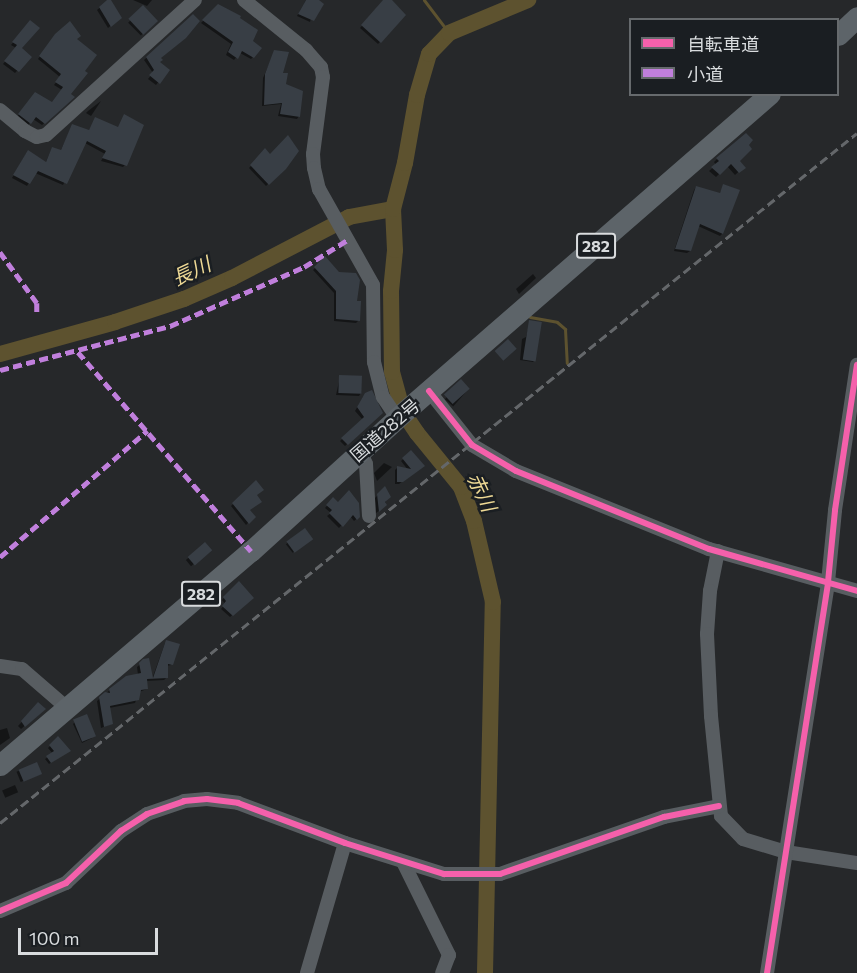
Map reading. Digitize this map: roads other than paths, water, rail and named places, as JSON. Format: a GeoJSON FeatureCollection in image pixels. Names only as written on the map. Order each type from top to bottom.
{"type":"FeatureCollection","features":[{"type":"Feature","properties":{"kind":"highway"},"geometry":{"type":"LineString","coordinates":[[839,33],[857,17]]}},
{"type":"Feature","properties":{"kind":"highway","name":"国道282号"},"geometry":{"type":"LineString","coordinates":[[0,765],[251,551],[397,418],[768,96]]}},
{"type":"Feature","properties":{"kind":"street"},"geometry":{"type":"LineString","coordinates":[[0,110],[25,131],[37,137],[46,135],[195,0]]}},
{"type":"Feature","properties":{"kind":"street"},"geometry":{"type":"LineString","coordinates":[[244,0],[306,50],[321,67],[323,77],[313,154],[318,189],[349,239],[373,285],[374,362],[383,397],[397,418]]}},
{"type":"Feature","properties":{"kind":"street"},"geometry":{"type":"LineString","coordinates":[[767,973],[828,582],[835,510],[857,365]]}},
{"type":"Feature","properties":{"kind":"street"},"geometry":{"type":"LineString","coordinates":[[426,394],[472,445],[495,460],[718,551],[857,591]]}},
{"type":"Feature","properties":{"kind":"street"},"geometry":{"type":"LineString","coordinates":[[360,452],[366,464],[369,516]]}},
{"type":"Feature","properties":{"kind":"street"},"geometry":{"type":"LineString","coordinates":[[718,551],[710,591],[707,634],[719,806],[724,822],[743,839],[786,852],[857,863]]}},
{"type":"Feature","properties":{"kind":"street"},"geometry":{"type":"LineString","coordinates":[[0,666],[22,669],[67,708]]}},
{"type":"Feature","properties":{"kind":"street"},"geometry":{"type":"LineString","coordinates":[[0,911],[66,883],[121,831],[147,814],[184,801],[207,799],[238,803],[345,843],[444,874],[500,874],[664,817],[719,806]]}},
{"type":"Feature","properties":{"kind":"street"},"geometry":{"type":"LineString","coordinates":[[307,973],[345,843]]}},
{"type":"Feature","properties":{"kind":"street"},"geometry":{"type":"LineString","coordinates":[[404,862],[449,955],[442,973]]}},
{"type":"Feature","properties":{"kind":"waterway"},"geometry":{"type":"LineString","coordinates":[[424,0],[449,33]]}},
{"type":"Feature","properties":{"kind":"waterway","name":"赤川"},"geometry":{"type":"LineString","coordinates":[[485,973],[493,602],[474,521],[461,487],[403,412],[392,372],[391,291],[395,250],[393,209],[405,163],[417,95],[429,54],[449,33],[528,0]]}},
{"type":"Feature","properties":{"kind":"waterway","name":"長川"},"geometry":{"type":"LineString","coordinates":[[0,354],[115,322],[184,299],[232,278],[349,217],[393,209]]}},
{"type":"Feature","properties":{"kind":"waterway"},"geometry":{"type":"LineString","coordinates":[[530,317],[557,322],[565,329],[567,363]]}},
{"type":"Feature","properties":{"kind":"railway"},"geometry":{"type":"LineString","coordinates":[[0,823],[857,133]]}}]}
